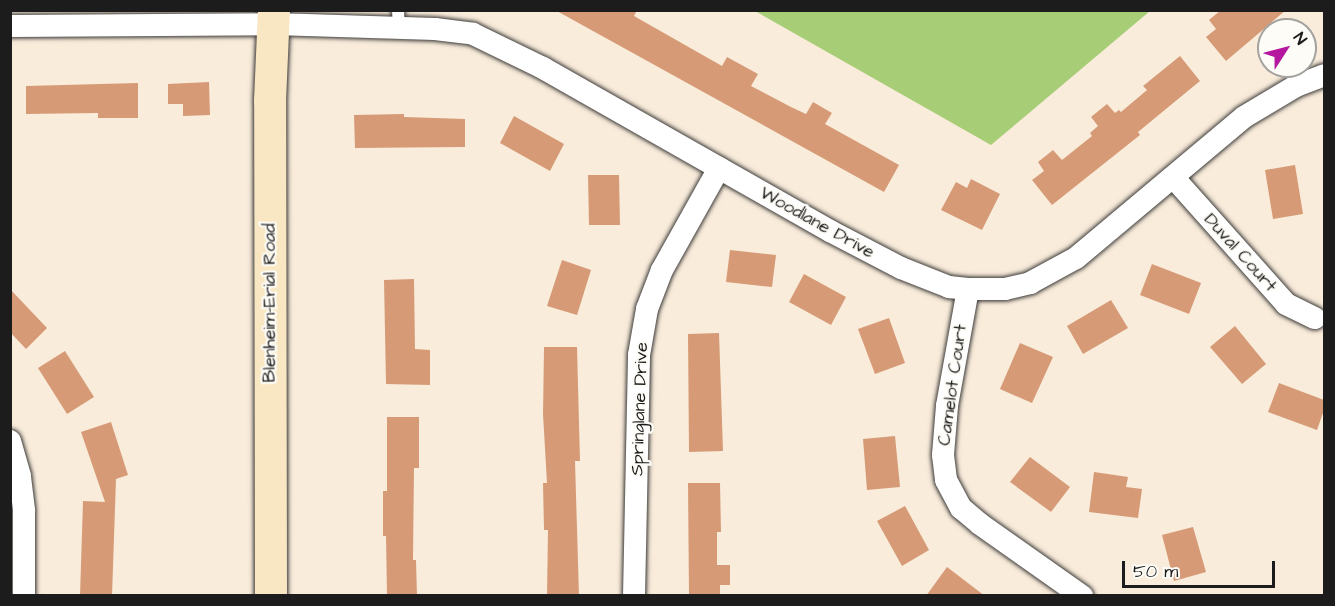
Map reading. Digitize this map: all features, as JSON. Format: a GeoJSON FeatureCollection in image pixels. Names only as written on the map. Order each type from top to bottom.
{"type":"FeatureCollection","features":[{"type":"Feature","properties":{"kind":"main road","name":"Blenheim-Erial Road"},"geometry":{"type":"LineString","coordinates":[[271,596],[270,101],[274,17]]}},
{"type":"Feature","properties":{"kind":"street","name":"Woodlane Drive"},"geometry":{"type":"LineString","coordinates":[[10,26],[201,17],[398,19],[472,34],[543,68],[718,168],[901,268],[949,287],[968,289],[1005,289],[1030,283],[1077,258],[1244,117],[1296,86],[1324,75]]}},
{"type":"Feature","properties":{"kind":"street","name":"Springlane Drive"},"geometry":{"type":"LineString","coordinates":[[634,596],[639,356],[647,309],[662,270],[718,168]]}},
{"type":"Feature","properties":{"kind":"street","name":"Duval Court"},"geometry":{"type":"LineString","coordinates":[[1173,177],[1286,304],[1315,318]]}},
{"type":"Feature","properties":{"kind":"street","name":"Camelot Court"},"geometry":{"type":"LineString","coordinates":[[968,289],[947,406],[943,455],[946,480],[961,508],[1082,596]]}},
{"type":"Feature","properties":{"kind":"street"},"geometry":{"type":"LineString","coordinates":[[10,441],[20,477],[24,511],[24,596]]}},
{"type":"Feature","properties":{"kind":"green space"},"geometry":{"type":"Polygon","coordinates":[[[755,11],[1150,11],[991,145],[755,11]]]}},
{"type":"Feature","properties":{"kind":"building"},"geometry":{"type":"Polygon","coordinates":[[[555,10],[637,10],[634,16],[722,66],[727,57],[758,74],[751,86],[806,114],[813,102],[832,113],[825,124],[899,165],[884,192],[555,10]]]}},
{"type":"Feature","properties":{"kind":"building"},"geometry":{"type":"Polygon","coordinates":[[[1221,10],[1286,10],[1277,18],[1257,18],[1257,35],[1226,61],[1206,37],[1216,29],[1209,20],[1221,10]]]}},
{"type":"Feature","properties":{"kind":"building"},"geometry":{"type":"Polygon","coordinates":[[[1180,56],[1200,81],[1138,132],[1140,135],[1052,205],[1032,180],[1044,171],[1038,162],[1053,150],[1062,160],[1092,136],[1090,133],[1098,126],[1091,117],[1107,104],[1115,113],[1119,110],[1121,112],[1147,90],[1143,86],[1180,56]]]}},
{"type":"Feature","properties":{"kind":"building"},"geometry":{"type":"Polygon","coordinates":[[[209,82],[210,115],[183,116],[183,104],[168,104],[168,84],[209,82]]]}},
{"type":"Feature","properties":{"kind":"building"},"geometry":{"type":"Polygon","coordinates":[[[138,83],[138,118],[98,118],[98,113],[26,114],[26,86],[138,83]]]}},
{"type":"Feature","properties":{"kind":"building"},"geometry":{"type":"Polygon","coordinates":[[[404,114],[404,117],[465,119],[465,147],[355,148],[354,115],[404,114]]]}},
{"type":"Feature","properties":{"kind":"building"},"geometry":{"type":"Polygon","coordinates":[[[514,116],[564,144],[550,171],[500,143],[514,116]]]}},
{"type":"Feature","properties":{"kind":"building"},"geometry":{"type":"Polygon","coordinates":[[[1295,165],[1303,214],[1273,219],[1265,170],[1295,165]]]}},
{"type":"Feature","properties":{"kind":"building"},"geometry":{"type":"Polygon","coordinates":[[[588,175],[619,175],[620,225],[589,225],[588,175]]]}},
{"type":"Feature","properties":{"kind":"building"},"geometry":{"type":"Polygon","coordinates":[[[971,179],[1000,194],[982,230],[941,210],[956,182],[967,188],[971,179]]]}},
{"type":"Feature","properties":{"kind":"building"},"geometry":{"type":"Polygon","coordinates":[[[730,250],[776,255],[772,287],[726,282],[730,250]]]}},
{"type":"Feature","properties":{"kind":"building"},"geometry":{"type":"Polygon","coordinates":[[[562,260],[591,270],[577,315],[547,306],[562,260]]]}},
{"type":"Feature","properties":{"kind":"building"},"geometry":{"type":"Polygon","coordinates":[[[1152,264],[1201,283],[1189,314],[1140,295],[1152,264]]]}},
{"type":"Feature","properties":{"kind":"building"},"geometry":{"type":"Polygon","coordinates":[[[804,274],[846,297],[831,325],[789,302],[804,274]]]}},
{"type":"Feature","properties":{"kind":"building"},"geometry":{"type":"Polygon","coordinates":[[[414,279],[415,349],[430,350],[430,385],[386,384],[384,280],[414,279]]]}},
{"type":"Feature","properties":{"kind":"building"},"geometry":{"type":"Polygon","coordinates":[[[10,289],[47,328],[26,349],[10,332],[10,289]]]}},
{"type":"Feature","properties":{"kind":"building"},"geometry":{"type":"Polygon","coordinates":[[[1111,300],[1128,328],[1083,354],[1067,326],[1111,300]]]}},
{"type":"Feature","properties":{"kind":"building"},"geometry":{"type":"Polygon","coordinates":[[[889,318],[905,363],[875,374],[858,329],[889,318]]]}},
{"type":"Feature","properties":{"kind":"building"},"geometry":{"type":"Polygon","coordinates":[[[1235,326],[1266,364],[1242,384],[1210,347],[1235,326]]]}},
{"type":"Feature","properties":{"kind":"building"},"geometry":{"type":"Polygon","coordinates":[[[719,333],[723,451],[689,452],[688,334],[719,333]]]}},
{"type":"Feature","properties":{"kind":"building"},"geometry":{"type":"Polygon","coordinates":[[[1020,343],[1053,357],[1032,403],[1000,389],[1020,343]]]}},
{"type":"Feature","properties":{"kind":"building"},"geometry":{"type":"Polygon","coordinates":[[[544,347],[577,347],[580,461],[575,461],[579,596],[547,596],[548,530],[544,530],[543,483],[547,483],[543,414],[544,347]]]}},
{"type":"Feature","properties":{"kind":"building"},"geometry":{"type":"Polygon","coordinates":[[[65,351],[94,397],[67,414],[38,368],[65,351]]]}},
{"type":"Feature","properties":{"kind":"building"},"geometry":{"type":"Polygon","coordinates":[[[1279,383],[1324,400],[1324,410],[1317,430],[1268,412],[1279,383]]]}},
{"type":"Feature","properties":{"kind":"building"},"geometry":{"type":"Polygon","coordinates":[[[387,417],[419,417],[419,468],[414,468],[413,560],[416,560],[417,596],[387,596],[383,491],[387,491],[387,417]]]}},
{"type":"Feature","properties":{"kind":"building"},"geometry":{"type":"Polygon","coordinates":[[[111,422],[128,475],[116,479],[112,596],[80,596],[83,501],[105,502],[81,432],[111,422]]]}},
{"type":"Feature","properties":{"kind":"building"},"geometry":{"type":"Polygon","coordinates":[[[895,436],[900,487],[867,490],[863,439],[895,436]]]}},
{"type":"Feature","properties":{"kind":"building"},"geometry":{"type":"Polygon","coordinates":[[[1030,457],[1070,487],[1051,512],[1010,482],[1030,457]]]}},
{"type":"Feature","properties":{"kind":"building"},"geometry":{"type":"Polygon","coordinates":[[[1094,472],[1128,477],[1126,487],[1142,489],[1138,518],[1089,512],[1094,472]]]}},
{"type":"Feature","properties":{"kind":"building"},"geometry":{"type":"Polygon","coordinates":[[[688,483],[720,483],[721,532],[717,532],[717,565],[730,565],[730,585],[720,585],[720,596],[689,596],[688,483]]]}},
{"type":"Feature","properties":{"kind":"building"},"geometry":{"type":"Polygon","coordinates":[[[905,506],[929,550],[902,566],[877,521],[905,506]]]}},
{"type":"Feature","properties":{"kind":"building"},"geometry":{"type":"Polygon","coordinates":[[[1193,527],[1206,572],[1174,581],[1162,535],[1193,527]]]}},
{"type":"Feature","properties":{"kind":"building"},"geometry":{"type":"Polygon","coordinates":[[[947,567],[985,596],[926,596],[947,567]]]}}]}
